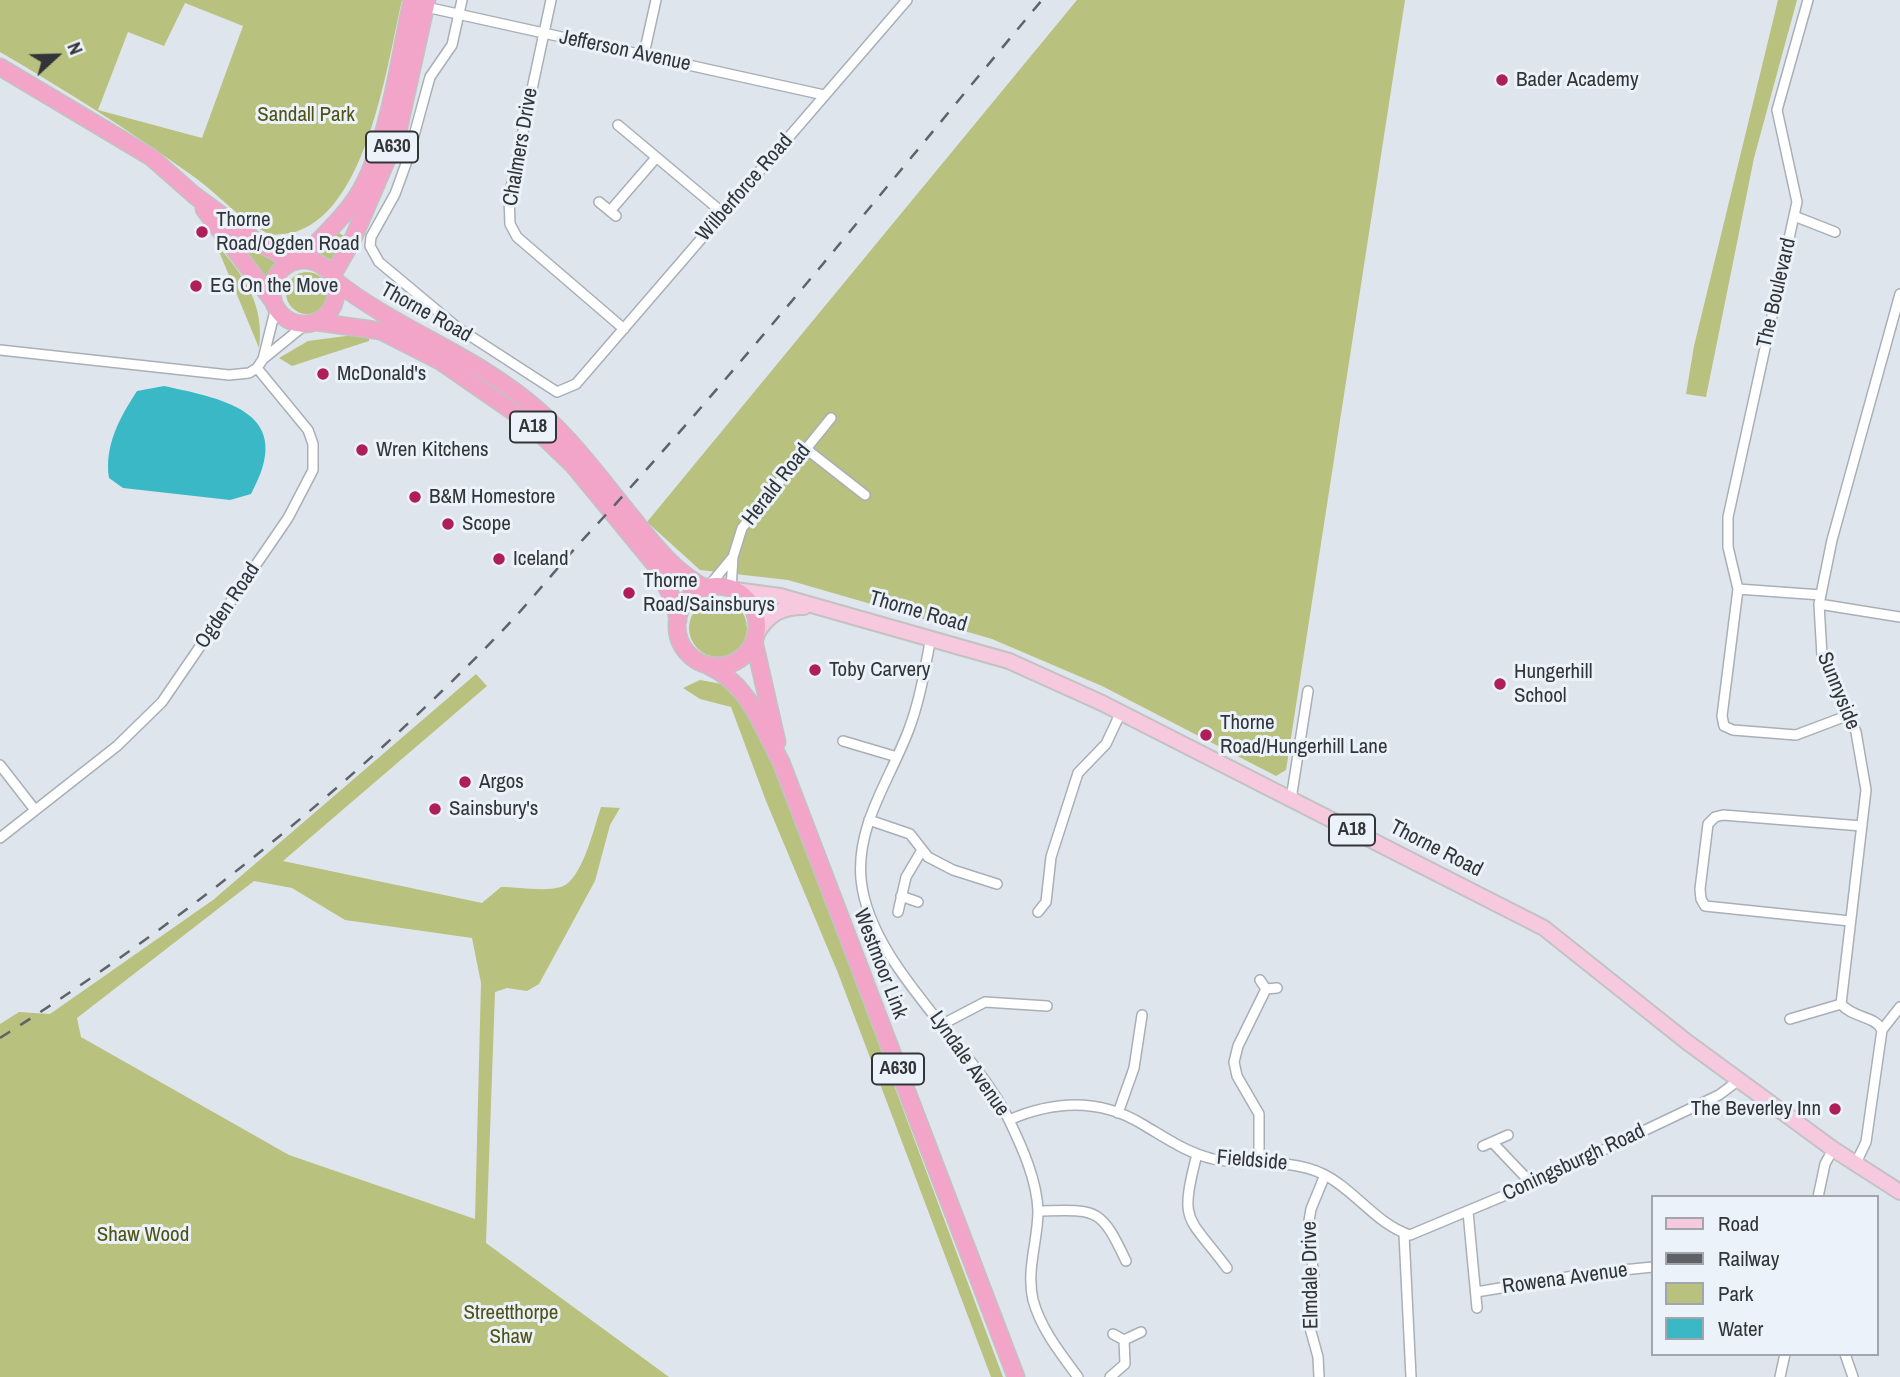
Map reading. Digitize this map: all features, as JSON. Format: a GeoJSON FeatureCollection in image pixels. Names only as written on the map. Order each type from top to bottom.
{"type":"FeatureCollection","features":[{"type":"Feature","properties":{"kind":"highway","name":"A630"},"geometry":{"type":"LineString","coordinates":[[296,261],[353,203],[382,134],[422,2]]}},
{"type":"Feature","properties":{"kind":"highway","name":"A630"},"geometry":{"type":"LineString","coordinates":[[332,278],[352,241],[397,136],[422,2]]}},
{"type":"Feature","properties":{"kind":"highway"},"geometry":{"type":"LineString","coordinates":[[0,67],[151,157],[194,195],[256,241],[296,261],[318,264],[332,278],[336,292],[334,304],[311,323],[288,320],[194,195]]}},
{"type":"Feature","properties":{"kind":"highway"},"geometry":{"type":"LineString","coordinates":[[274,304],[275,278],[296,261]]}},
{"type":"Feature","properties":{"kind":"highway","name":"Thorne Road"},"geometry":{"type":"LineString","coordinates":[[332,278],[386,317],[456,352],[537,409],[574,446],[667,561],[687,578],[707,588]]}},
{"type":"Feature","properties":{"kind":"highway","name":"Thorne Road"},"geometry":{"type":"LineString","coordinates":[[311,323],[381,331],[440,361],[528,422],[573,465],[657,567],[673,600],[678,620]]}},
{"type":"Feature","properties":{"kind":"highway"},"geometry":{"type":"LineString","coordinates":[[678,620],[687,600],[707,588]]}},
{"type":"Feature","properties":{"kind":"highway","name":"A18"},"geometry":{"type":"LineString","coordinates":[[707,588],[733,589]]}},
{"type":"Feature","properties":{"kind":"highway"},"geometry":{"type":"LineString","coordinates":[[733,589],[750,603],[756,615],[755,638]]}},
{"type":"Feature","properties":{"kind":"highway","name":"A18"},"geometry":{"type":"LineString","coordinates":[[678,620],[679,639],[686,651],[708,665],[736,662],[755,638]]}},
{"type":"Feature","properties":{"kind":"highway","name":"Westmoor Link"},"geometry":{"type":"LineString","coordinates":[[755,638],[781,762]]}},
{"type":"Feature","properties":{"kind":"highway","name":"Westmoor Link"},"geometry":{"type":"LineString","coordinates":[[708,665],[735,681],[744,692],[781,762],[1016,1377]]}},
{"type":"Feature","properties":{"kind":"main road","name":"A18"},"geometry":{"type":"LineString","coordinates":[[733,589],[780,596],[823,608]]}},
{"type":"Feature","properties":{"kind":"main road","name":"A18"},"geometry":{"type":"LineString","coordinates":[[755,638],[763,623],[779,610],[823,608]]}},
{"type":"Feature","properties":{"kind":"main road","name":"Thorne Road"},"geometry":{"type":"LineString","coordinates":[[823,608],[1009,661],[1121,712],[1544,928],[1833,1149],[1900,1192]]}},
{"type":"Feature","properties":{"kind":"street"},"geometry":{"type":"LineString","coordinates":[[459,14],[462,0]]}},
{"type":"Feature","properties":{"kind":"street","name":"Chalmers Drive"},"geometry":{"type":"LineString","coordinates":[[551,0],[509,197],[510,224],[528,249],[624,329]]}},
{"type":"Feature","properties":{"kind":"street"},"geometry":{"type":"LineString","coordinates":[[644,54],[656,0]]}},
{"type":"Feature","properties":{"kind":"street","name":"Wilberforce Road"},"geometry":{"type":"LineString","coordinates":[[459,14],[452,45],[430,77],[395,194],[371,237],[370,246],[379,262],[458,328],[557,393],[569,390],[584,376],[906,0]]}},
{"type":"Feature","properties":{"kind":"street","name":"The Boulevard"},"geometry":{"type":"LineString","coordinates":[[1808,0],[1777,110],[1796,190],[1794,216],[1728,517],[1728,547],[1738,589],[1722,716],[1724,726],[1733,730],[1796,735],[1849,716]]}},
{"type":"Feature","properties":{"kind":"street","name":"Jefferson Avenue"},"geometry":{"type":"LineString","coordinates":[[422,2],[459,14],[824,95]]}},
{"type":"Feature","properties":{"kind":"street"},"geometry":{"type":"LineString","coordinates":[[618,125],[655,159],[723,213]]}},
{"type":"Feature","properties":{"kind":"street"},"geometry":{"type":"LineString","coordinates":[[599,202],[613,213],[655,159]]}},
{"type":"Feature","properties":{"kind":"street"},"geometry":{"type":"LineString","coordinates":[[1794,216],[1835,232]]}},
{"type":"Feature","properties":{"kind":"street","name":"Sunnyside"},"geometry":{"type":"LineString","coordinates":[[1842,1004],[1866,790],[1864,766],[1849,716],[1831,682],[1822,656],[1819,641],[1820,600],[1832,540],[1900,294]]}},
{"type":"Feature","properties":{"kind":"street"},"geometry":{"type":"LineString","coordinates":[[263,359],[274,304]]}},
{"type":"Feature","properties":{"kind":"street"},"geometry":{"type":"LineString","coordinates":[[0,350],[229,375],[249,373],[257,368],[263,359],[311,323]]}},
{"type":"Feature","properties":{"kind":"street","name":"Ogden Road"},"geometry":{"type":"LineString","coordinates":[[0,838],[117,746],[162,702],[288,518],[313,470],[314,456],[308,430],[257,368]]}},
{"type":"Feature","properties":{"kind":"street","name":"Herald Road"},"geometry":{"type":"LineString","coordinates":[[733,589],[733,556],[742,528],[831,418]]}},
{"type":"Feature","properties":{"kind":"street"},"geometry":{"type":"LineString","coordinates":[[805,448],[865,495]]}},
{"type":"Feature","properties":{"kind":"street","name":"Herald Road"},"geometry":{"type":"LineString","coordinates":[[707,588],[733,556]]}},
{"type":"Feature","properties":{"kind":"street"},"geometry":{"type":"LineString","coordinates":[[1738,589],[1820,600],[1900,617]]}},
{"type":"Feature","properties":{"kind":"street","name":"Lyndale Avenue"},"geometry":{"type":"LineString","coordinates":[[931,637],[915,710],[869,820],[861,865],[867,909],[881,939],[1009,1119],[1028,1167],[1038,1211],[1030,1275],[1033,1300],[1046,1331],[1078,1377]]}},
{"type":"Feature","properties":{"kind":"street"},"geometry":{"type":"LineString","coordinates":[[1292,799],[1308,691]]}},
{"type":"Feature","properties":{"kind":"street"},"geometry":{"type":"LineString","coordinates":[[1038,912],[1046,902],[1051,857],[1079,773],[1105,744],[1121,712]]}},
{"type":"Feature","properties":{"kind":"street"},"geometry":{"type":"LineString","coordinates":[[843,741],[897,757]]}},
{"type":"Feature","properties":{"kind":"street"},"geometry":{"type":"LineString","coordinates":[[0,765],[35,810]]}},
{"type":"Feature","properties":{"kind":"street"},"geometry":{"type":"LineString","coordinates":[[1850,920],[1705,906],[1700,899],[1700,889],[1708,824],[1715,817],[1723,816],[1862,826]]}},
{"type":"Feature","properties":{"kind":"street"},"geometry":{"type":"LineString","coordinates":[[869,820],[910,834],[928,857],[953,870],[997,884]]}},
{"type":"Feature","properties":{"kind":"street"},"geometry":{"type":"LineString","coordinates":[[898,912],[911,865],[922,850]]}},
{"type":"Feature","properties":{"kind":"street"},"geometry":{"type":"LineString","coordinates":[[901,897],[918,902]]}},
{"type":"Feature","properties":{"kind":"street"},"geometry":{"type":"LineString","coordinates":[[1259,1162],[1259,1114],[1237,1076],[1234,1062],[1263,985],[1277,988]]}},
{"type":"Feature","properties":{"kind":"street"},"geometry":{"type":"LineString","coordinates":[[941,1025],[985,1002],[1046,1006]]}},
{"type":"Feature","properties":{"kind":"street"},"geometry":{"type":"LineString","coordinates":[[1790,1020],[1842,1004],[1854,1016],[1873,1020],[1882,1030]]}},
{"type":"Feature","properties":{"kind":"street"},"geometry":{"type":"LineString","coordinates":[[1855,1165],[1866,1142],[1882,1030],[1900,1007]]}},
{"type":"Feature","properties":{"kind":"street"},"geometry":{"type":"LineString","coordinates":[[1118,1113],[1134,1068],[1142,1014]]}},
{"type":"Feature","properties":{"kind":"street","name":"Coningsburgh Road"},"geometry":{"type":"LineString","coordinates":[[1404,1234],[1417,1234],[1532,1184],[1719,1095],[1740,1080]]}},
{"type":"Feature","properties":{"kind":"street","name":"Fieldside"},"geometry":{"type":"LineString","coordinates":[[1009,1119],[1038,1107],[1056,1104],[1097,1106],[1118,1113],[1197,1154],[1217,1160],[1303,1166],[1325,1175],[1404,1234]]}},
{"type":"Feature","properties":{"kind":"street"},"geometry":{"type":"LineString","coordinates":[[1508,1135],[1488,1144],[1532,1184]]}},
{"type":"Feature","properties":{"kind":"street"},"geometry":{"type":"LineString","coordinates":[[1818,1195],[1825,1164],[1833,1149]]}},
{"type":"Feature","properties":{"kind":"street"},"geometry":{"type":"LineString","coordinates":[[1197,1154],[1187,1192],[1188,1213],[1196,1232],[1227,1268]]}},
{"type":"Feature","properties":{"kind":"street","name":"Elmdale Drive"},"geometry":{"type":"LineString","coordinates":[[1319,1377],[1318,1357],[1310,1328],[1314,1277],[1308,1227],[1311,1209],[1325,1175]]}},
{"type":"Feature","properties":{"kind":"street"},"geometry":{"type":"LineString","coordinates":[[1038,1211],[1080,1210],[1097,1215],[1111,1228],[1126,1261]]}},
{"type":"Feature","properties":{"kind":"street"},"geometry":{"type":"LineString","coordinates":[[1468,1212],[1476,1308]]}},
{"type":"Feature","properties":{"kind":"street"},"geometry":{"type":"LineString","coordinates":[[1404,1234],[1411,1377]]}},
{"type":"Feature","properties":{"kind":"street","name":"Rowena Avenue"},"geometry":{"type":"LineString","coordinates":[[1476,1292],[1592,1273],[1652,1267]]}},
{"type":"Feature","properties":{"kind":"street"},"geometry":{"type":"LineString","coordinates":[[1124,1340],[1141,1332]]}},
{"type":"Feature","properties":{"kind":"street"},"geometry":{"type":"LineString","coordinates":[[1113,1334],[1124,1340]]}},
{"type":"Feature","properties":{"kind":"street"},"geometry":{"type":"LineString","coordinates":[[1110,1377],[1125,1364],[1124,1340]]}},
{"type":"Feature","properties":{"kind":"street"},"geometry":{"type":"LineString","coordinates":[[1780,1377],[1785,1356]]}},
{"type":"Feature","properties":{"kind":"street"},"geometry":{"type":"LineString","coordinates":[[1846,1356],[1853,1377]]}},
{"type":"Feature","properties":{"kind":"green space","name":"Sandall Park"},"geometry":{"type":"Polygon","coordinates":[[[0,0],[402,0],[381,95],[358,164],[342,193],[322,217],[298,231],[288,233],[271,235],[260,229],[144,142],[0,52],[0,0]],[[185,3],[164,46],[128,32],[98,110],[202,138],[243,26],[185,3]]]}},
{"type":"Feature","properties":{"kind":"green space"},"geometry":{"type":"Polygon","coordinates":[[[1077,0],[1405,0],[1286,770],[1276,776],[1102,686],[992,639],[788,580],[700,570],[647,522],[1077,0]]]}},
{"type":"Feature","properties":{"kind":"green space"},"geometry":{"type":"Polygon","coordinates":[[[1778,0],[1797,0],[1754,158],[1706,397],[1686,394],[1694,346],[1778,0]]]}},
{"type":"Feature","properties":{"kind":"green space"},"geometry":{"type":"Polygon","coordinates":[[[230,230],[280,262],[267,284],[241,254],[230,230]]]}},
{"type":"Feature","properties":{"kind":"green space"},"geometry":{"type":"Polygon","coordinates":[[[337,232],[348,238],[334,262],[318,252],[337,232]]]}},
{"type":"Feature","properties":{"kind":"green space"},"geometry":{"type":"Polygon","coordinates":[[[216,244],[243,279],[255,304],[259,318],[259,348],[216,244]]]}},
{"type":"Feature","properties":{"kind":"green space"},"geometry":{"type":"Polygon","coordinates":[[[307,272],[322,278],[328,293],[322,308],[307,314],[292,308],[286,293],[292,278],[307,272]]]}},
{"type":"Feature","properties":{"kind":"green space"},"geometry":{"type":"Polygon","coordinates":[[[369,333],[369,341],[292,366],[279,358],[308,341],[369,333]]]}},
{"type":"Feature","properties":{"kind":"green space"},"geometry":{"type":"Polygon","coordinates":[[[712,599],[724,599],[739,607],[747,622],[747,634],[739,649],[724,657],[712,657],[697,649],[689,634],[689,622],[697,607],[712,599]]]}},
{"type":"Feature","properties":{"kind":"green space","name":"Shaw Wood"},"geometry":{"type":"Polygon","coordinates":[[[476,674],[487,686],[283,861],[482,903],[501,887],[547,889],[568,883],[581,864],[601,807],[620,808],[610,825],[595,881],[539,984],[527,991],[507,988],[495,992],[486,1243],[669,1377],[0,1377],[0,1024],[19,1012],[50,1014],[213,900],[476,674]],[[254,881],[77,1018],[81,1037],[289,1155],[475,1219],[481,983],[472,938],[345,920],[292,888],[254,881]]]}},
{"type":"Feature","properties":{"kind":"green space"},"geometry":{"type":"Polygon","coordinates":[[[700,680],[722,684],[744,708],[776,769],[1003,1377],[991,1377],[838,973],[766,801],[731,707],[700,699],[683,688],[700,680]]]}},
{"type":"Feature","properties":{"kind":"water"},"geometry":{"type":"Polygon","coordinates":[[[164,386],[232,405],[249,415],[260,428],[266,445],[263,467],[251,494],[230,500],[123,488],[109,478],[111,443],[131,401],[137,391],[164,386]]]}},
{"type":"Feature","properties":{"kind":"railway"},"geometry":{"type":"LineString","coordinates":[[0,1038],[68,994],[199,900],[325,798],[444,689],[512,620],[706,402],[1042,0]]}},
{"type":"Feature","properties":{"kind":"place","name":"Bader Academy"},"geometry":{"type":"Point","coordinates":[1502,80]}},
{"type":"Feature","properties":{"kind":"place","name":"Thorne Road/Ogden Road"},"geometry":{"type":"Point","coordinates":[202,232]}},
{"type":"Feature","properties":{"kind":"place","name":"EG On the Move"},"geometry":{"type":"Point","coordinates":[196,286]}},
{"type":"Feature","properties":{"kind":"place","name":"McDonald's"},"geometry":{"type":"Point","coordinates":[323,374]}},
{"type":"Feature","properties":{"kind":"place","name":"Wren Kitchens"},"geometry":{"type":"Point","coordinates":[362,450]}},
{"type":"Feature","properties":{"kind":"place","name":"B&M Homestore"},"geometry":{"type":"Point","coordinates":[415,497]}},
{"type":"Feature","properties":{"kind":"place","name":"Scope"},"geometry":{"type":"Point","coordinates":[448,524]}},
{"type":"Feature","properties":{"kind":"place","name":"Iceland"},"geometry":{"type":"Point","coordinates":[499,559]}},
{"type":"Feature","properties":{"kind":"place","name":"Thorne Road/Sainsburys"},"geometry":{"type":"Point","coordinates":[629,593]}},
{"type":"Feature","properties":{"kind":"place","name":"Toby Carvery"},"geometry":{"type":"Point","coordinates":[815,670]}},
{"type":"Feature","properties":{"kind":"place","name":"Hungerhill School"},"geometry":{"type":"Point","coordinates":[1500,684]}},
{"type":"Feature","properties":{"kind":"place","name":"Thorne Road/Hungerhill Lane"},"geometry":{"type":"Point","coordinates":[1206,735]}},
{"type":"Feature","properties":{"kind":"place","name":"Argos"},"geometry":{"type":"Point","coordinates":[465,782]}},
{"type":"Feature","properties":{"kind":"place","name":"Sainsbury's"},"geometry":{"type":"Point","coordinates":[435,809]}},
{"type":"Feature","properties":{"kind":"place","name":"The Beverley Inn"},"geometry":{"type":"Point","coordinates":[1835,1109]}},
{"type":"Feature","properties":{"kind":"park label","name":"Streetthorpe Shaw"},"geometry":{"type":"Point","coordinates":[511,1325]}}]}
